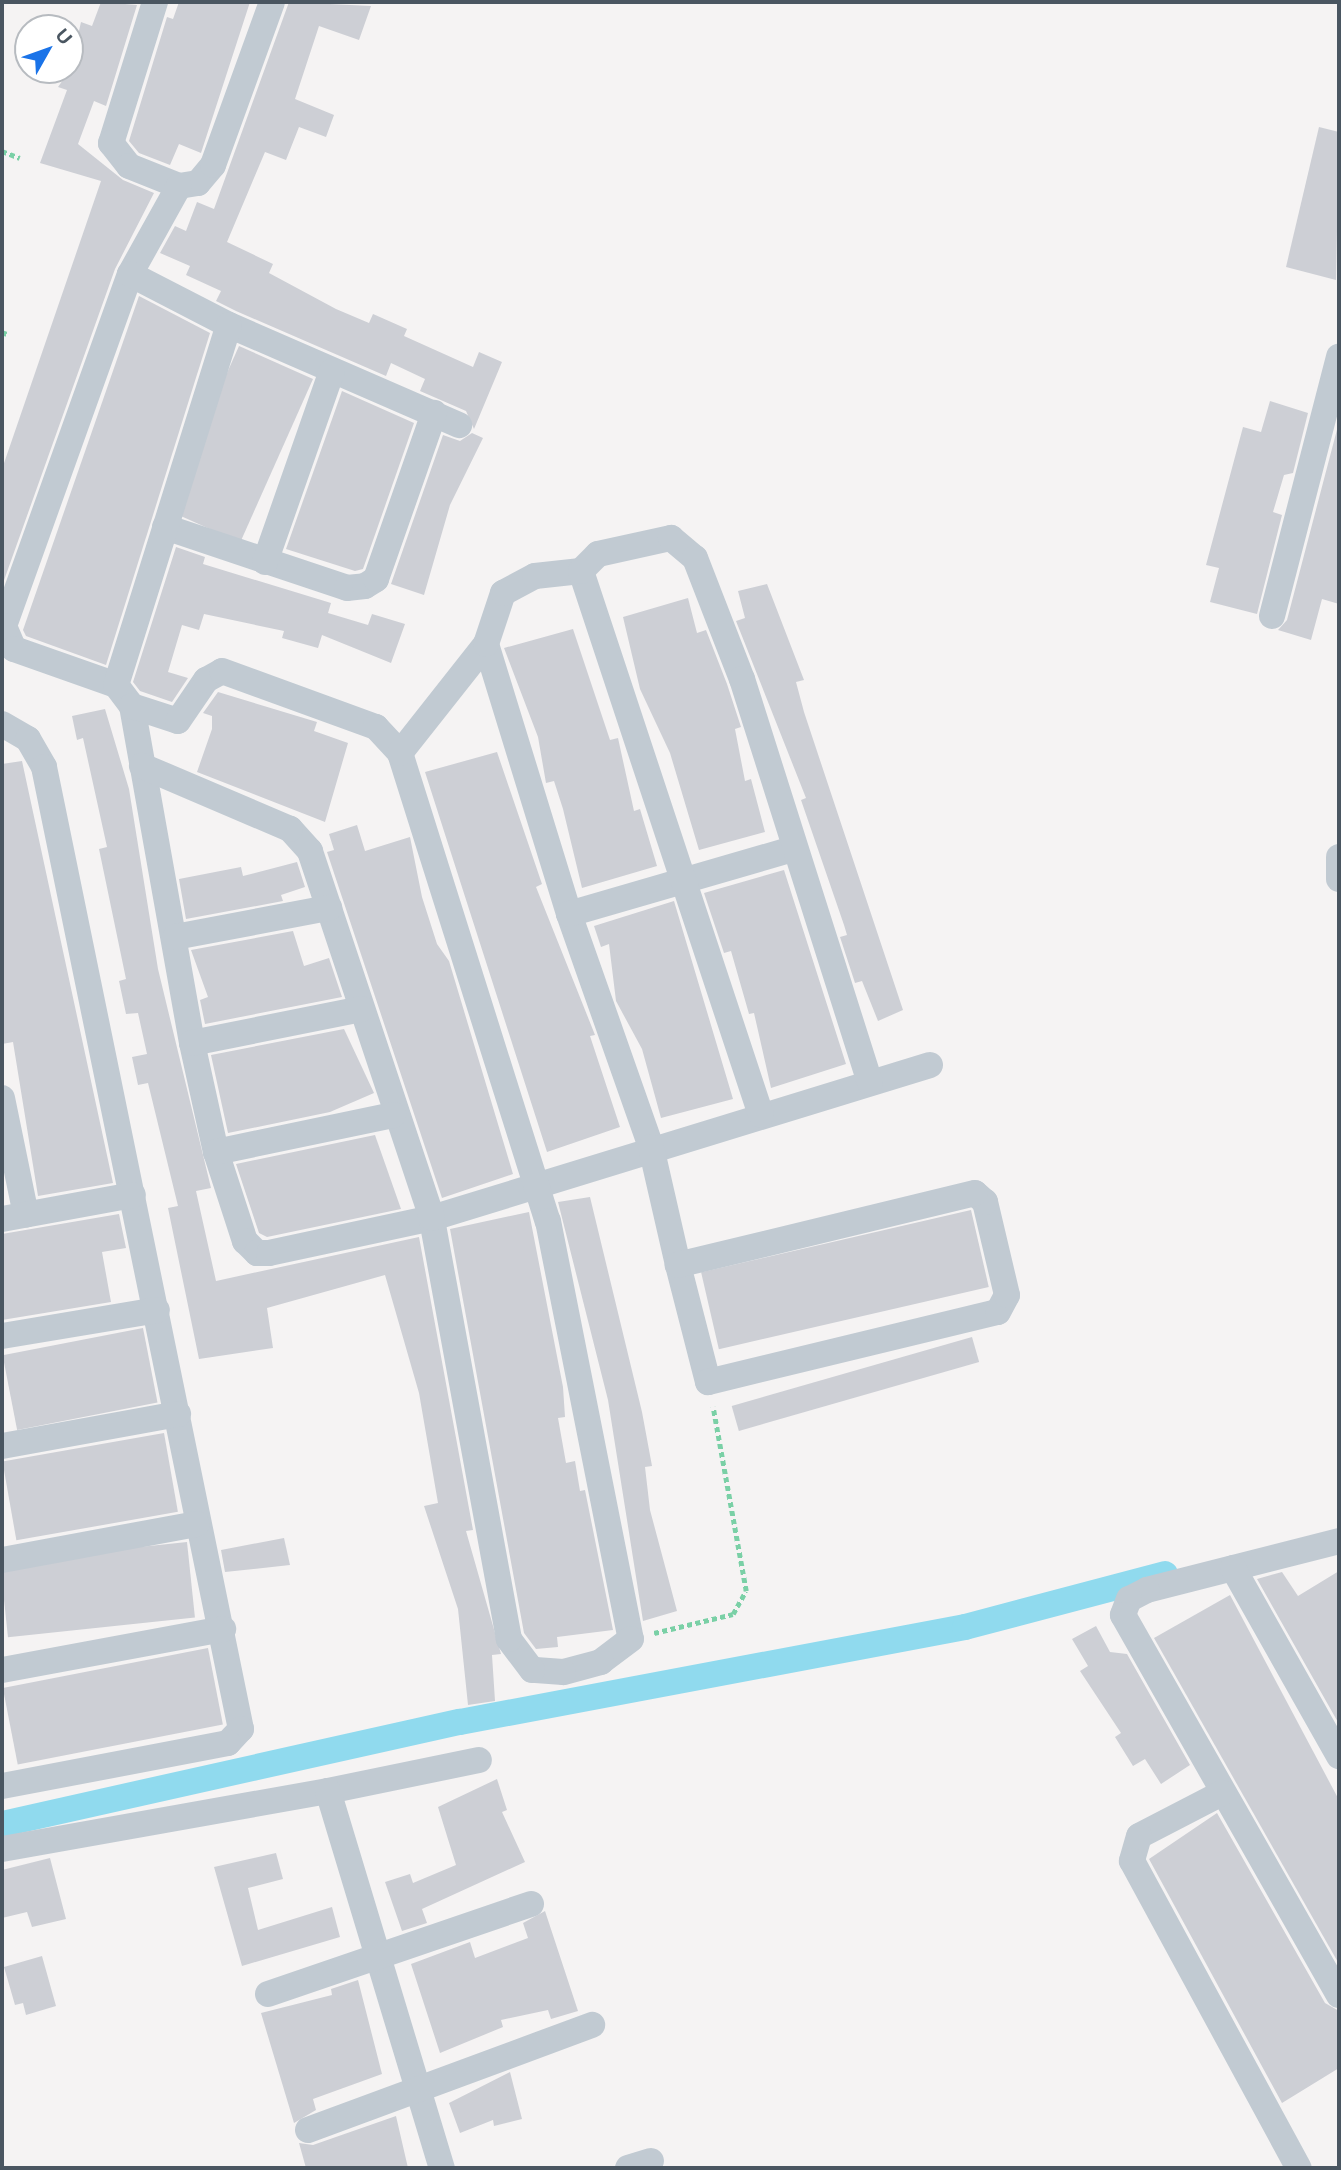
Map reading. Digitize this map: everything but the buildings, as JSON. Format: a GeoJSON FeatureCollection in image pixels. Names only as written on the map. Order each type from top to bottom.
{"type":"FeatureCollection","features":[{"type":"Feature","properties":{"kind":"street"},"geometry":{"type":"LineString","coordinates":[[155,2],[111,143],[129,166],[178,186],[198,183],[213,165],[272,2]]}},
{"type":"Feature","properties":{"kind":"street"},"geometry":{"type":"LineString","coordinates":[[142,766],[290,829],[310,850],[393,1115],[432,1218],[513,1650],[533,1670],[563,1672],[601,1662],[631,1639],[539,1186],[400,753],[376,727],[222,671],[206,680],[178,721],[124,695],[25,655],[5,640],[4,626],[130,274],[178,186]]}},
{"type":"Feature","properties":{"kind":"street"},"geometry":{"type":"LineString","coordinates":[[130,274],[229,325],[460,425]]}},
{"type":"Feature","properties":{"kind":"street"},"geometry":{"type":"LineString","coordinates":[[229,325],[165,527],[124,695],[142,766],[192,1043],[216,1152],[239,1231],[257,1253],[432,1218],[539,1186],[651,1147],[930,1065]]}},
{"type":"Feature","properties":{"kind":"street"},"geometry":{"type":"LineString","coordinates":[[1272,616],[1339,357]]}},
{"type":"Feature","properties":{"kind":"street"},"geometry":{"type":"LineString","coordinates":[[265,562],[332,371]]}},
{"type":"Feature","properties":{"kind":"street"},"geometry":{"type":"LineString","coordinates":[[165,527],[347,588],[376,579],[434,413]]}},
{"type":"Feature","properties":{"kind":"street"},"geometry":{"type":"LineString","coordinates":[[400,753],[486,644],[510,588],[535,576],[581,571],[598,554],[671,538],[695,558],[742,679],[793,849],[870,1082]]}},
{"type":"Feature","properties":{"kind":"street"},"geometry":{"type":"LineString","coordinates":[[581,571],[761,1115]]}},
{"type":"Feature","properties":{"kind":"street"},"geometry":{"type":"LineString","coordinates":[[486,644],[569,914],[651,1147],[678,1265],[708,1382],[998,1312],[1007,1295],[985,1202],[966,1194],[678,1265]]}},
{"type":"Feature","properties":{"kind":"street"},"geometry":{"type":"LineString","coordinates":[[2,724],[28,739],[44,767],[157,1310],[197,1524],[223,1629],[241,1729],[235,1741],[2,1786]]}},
{"type":"Feature","properties":{"kind":"street"},"geometry":{"type":"LineString","coordinates":[[569,914],[684,877],[793,849]]}},
{"type":"Feature","properties":{"kind":"street"},"geometry":{"type":"LineString","coordinates":[[1339,857],[1339,879]]}},
{"type":"Feature","properties":{"kind":"street"},"geometry":{"type":"LineString","coordinates":[[175,937],[329,908]]}},
{"type":"Feature","properties":{"kind":"street"},"geometry":{"type":"LineString","coordinates":[[192,1043],[362,1009]]}},
{"type":"Feature","properties":{"kind":"street"},"geometry":{"type":"LineString","coordinates":[[2,1098],[14,1217],[133,1195]]}},
{"type":"Feature","properties":{"kind":"street"},"geometry":{"type":"LineString","coordinates":[[216,1152],[393,1115]]}},
{"type":"Feature","properties":{"kind":"street"},"geometry":{"type":"LineString","coordinates":[[2,1336],[157,1310]]}},
{"type":"Feature","properties":{"kind":"street"},"geometry":{"type":"LineString","coordinates":[[2,1446],[178,1414]]}},
{"type":"Feature","properties":{"kind":"street"},"geometry":{"type":"LineString","coordinates":[[2,1560],[197,1524]]}},
{"type":"Feature","properties":{"kind":"street"},"geometry":{"type":"LineString","coordinates":[[1339,1541],[1136,1595],[1124,1615],[1222,1793],[1339,1994]]}},
{"type":"Feature","properties":{"kind":"street"},"geometry":{"type":"LineString","coordinates":[[1233,1568],[1339,1756]]}},
{"type":"Feature","properties":{"kind":"street"},"geometry":{"type":"LineString","coordinates":[[2,1670],[223,1629]]}},
{"type":"Feature","properties":{"kind":"street"},"geometry":{"type":"LineString","coordinates":[[2,1849],[328,1791],[479,1760]]}},
{"type":"Feature","properties":{"kind":"street"},"geometry":{"type":"LineString","coordinates":[[328,1791],[379,1957],[414,2090],[442,2168]]}},
{"type":"Feature","properties":{"kind":"street"},"geometry":{"type":"LineString","coordinates":[[1222,1793],[1139,1836],[1132,1861],[1299,2168]]}},
{"type":"Feature","properties":{"kind":"street"},"geometry":{"type":"LineString","coordinates":[[268,1994],[531,1904]]}},
{"type":"Feature","properties":{"kind":"street"},"geometry":{"type":"LineString","coordinates":[[308,2130],[592,2025]]}},
{"type":"Feature","properties":{"kind":"path"},"geometry":{"type":"LineString","coordinates":[[2,151],[20,158]]}},
{"type":"Feature","properties":{"kind":"path"},"geometry":{"type":"LineString","coordinates":[[631,1639],[733,1614],[742,1605],[746,1591],[708,1382]]}},
{"type":"Feature","properties":{"kind":"waterway"},"geometry":{"type":"LineString","coordinates":[[2,1824],[460,1722],[965,1627],[1165,1574]]}}]}
